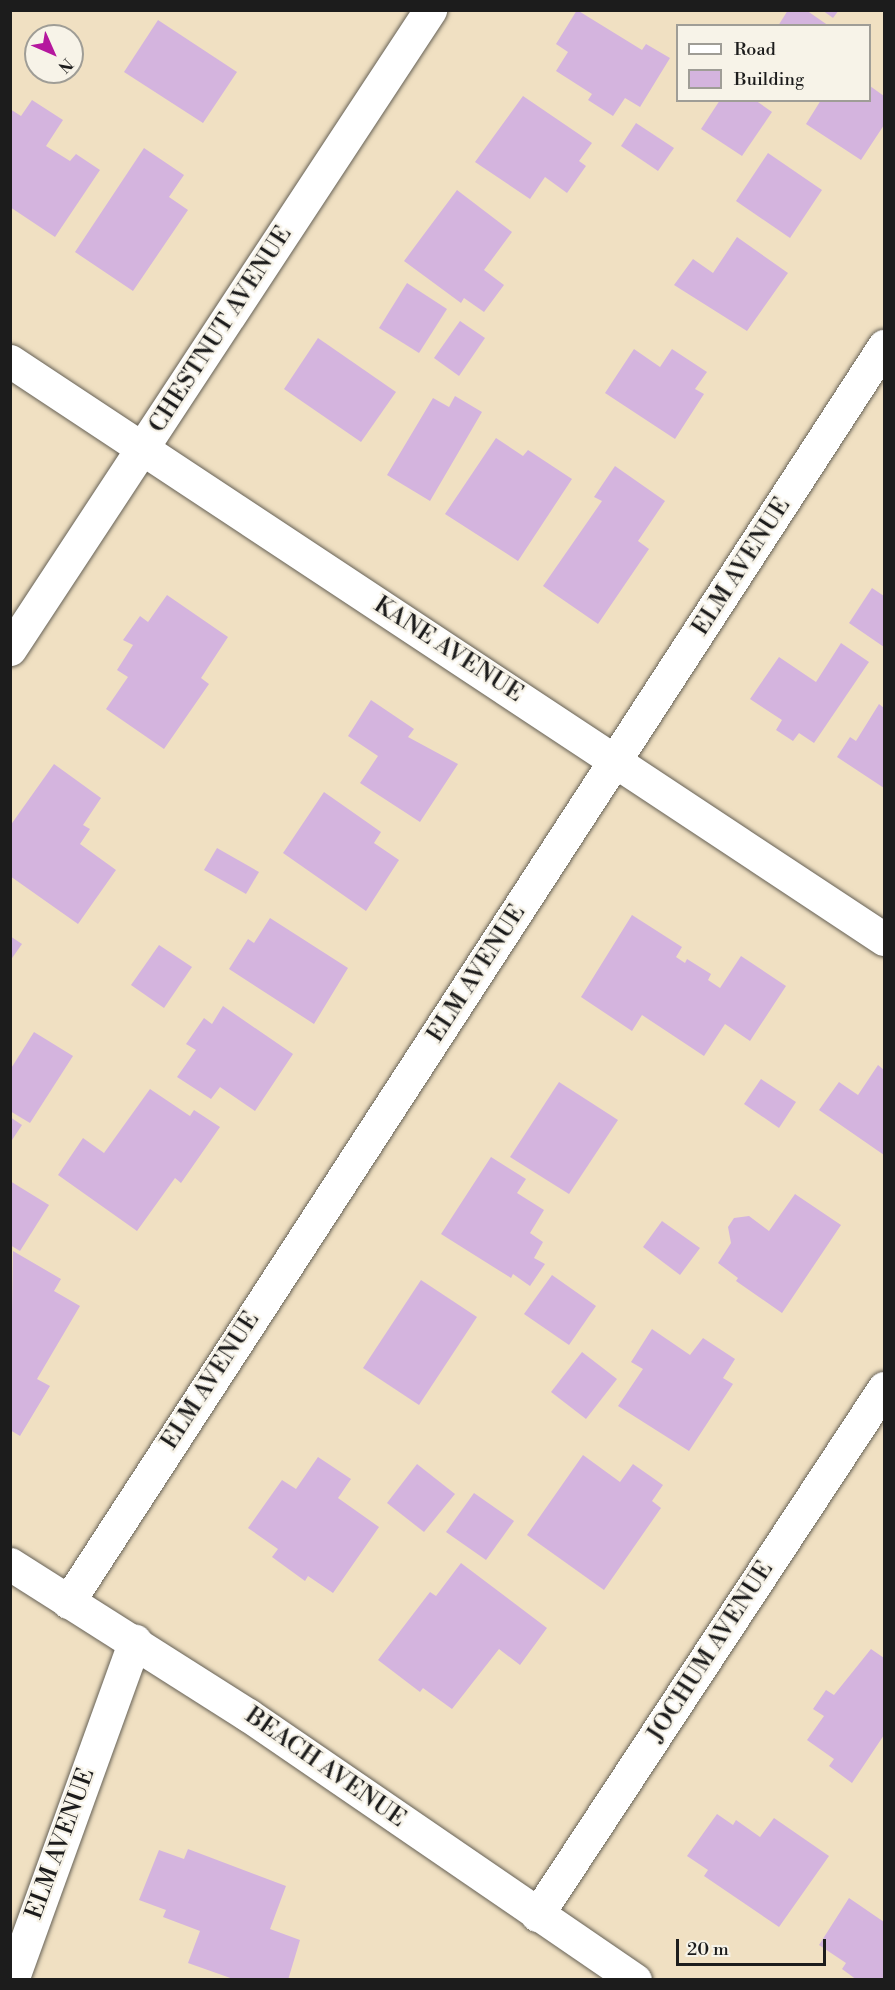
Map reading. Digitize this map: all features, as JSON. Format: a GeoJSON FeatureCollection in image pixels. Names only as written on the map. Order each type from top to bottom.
{"type":"FeatureCollection","features":[{"type":"Feature","properties":{"kind":"street","name":"CHESTNUT AVENUE"},"geometry":{"type":"LineString","coordinates":[[10,649],[143,450],[430,10]]}},
{"type":"Feature","properties":{"kind":"street","name":"ELM AVENUE"},"geometry":{"type":"LineString","coordinates":[[68,1602],[885,346]]}},
{"type":"Feature","properties":{"kind":"street","name":"KANE AVENUE"},"geometry":{"type":"LineString","coordinates":[[10,362],[885,939]]}},
{"type":"Feature","properties":{"kind":"street","name":"JOCHUM AVENUE"},"geometry":{"type":"LineString","coordinates":[[537,1916],[885,1388]]}},
{"type":"Feature","properties":{"kind":"street","name":"BEACH AVENUE"},"geometry":{"type":"LineString","coordinates":[[10,1564],[68,1602],[135,1641],[248,1715],[537,1916],[635,1980]]}},
{"type":"Feature","properties":{"kind":"street","name":"ELM AVENUE"},"geometry":{"type":"LineString","coordinates":[[12,1980],[135,1641]]}},
{"type":"Feature","properties":{"kind":"building"},"geometry":{"type":"Polygon","coordinates":[[[577,10],[642,50],[646,44],[670,58],[640,107],[625,98],[613,116],[588,100],[592,94],[556,71],[568,52],[556,44],[577,10]]]}},
{"type":"Feature","properties":{"kind":"building"},"geometry":{"type":"Polygon","coordinates":[[[788,10],[806,10],[826,24],[779,24],[788,10]]]}},
{"type":"Feature","properties":{"kind":"building"},"geometry":{"type":"Polygon","coordinates":[[[822,10],[839,10],[833,18],[822,10]]]}},
{"type":"Feature","properties":{"kind":"building"},"geometry":{"type":"Polygon","coordinates":[[[158,20],[237,72],[203,123],[124,72],[158,20]]]}},
{"type":"Feature","properties":{"kind":"building"},"geometry":{"type":"Polygon","coordinates":[[[871,87],[884,96],[884,125],[861,160],[806,124],[820,102],[871,102],[871,87]]]}},
{"type":"Feature","properties":{"kind":"building"},"geometry":{"type":"Polygon","coordinates":[[[523,96],[592,143],[579,161],[586,166],[567,193],[545,177],[530,199],[475,162],[523,96]]]}},
{"type":"Feature","properties":{"kind":"building"},"geometry":{"type":"Polygon","coordinates":[[[32,100],[63,120],[46,146],[70,161],[76,154],[100,170],[55,237],[10,207],[10,109],[21,116],[32,100]]]}},
{"type":"Feature","properties":{"kind":"building"},"geometry":{"type":"Polygon","coordinates":[[[719,102],[758,102],[772,112],[742,156],[701,129],[719,102]]]}},
{"type":"Feature","properties":{"kind":"building"},"geometry":{"type":"Polygon","coordinates":[[[636,123],[674,148],[658,171],[621,146],[636,123]]]}},
{"type":"Feature","properties":{"kind":"building"},"geometry":{"type":"Polygon","coordinates":[[[144,148],[184,175],[169,197],[188,210],[133,291],[75,252],[144,148]]]}},
{"type":"Feature","properties":{"kind":"building"},"geometry":{"type":"Polygon","coordinates":[[[768,153],[822,190],[790,238],[736,201],[768,153]]]}},
{"type":"Feature","properties":{"kind":"building"},"geometry":{"type":"Polygon","coordinates":[[[457,190],[512,232],[484,270],[504,285],[484,312],[464,298],[461,303],[404,261],[457,190]]]}},
{"type":"Feature","properties":{"kind":"building"},"geometry":{"type":"Polygon","coordinates":[[[737,237],[788,273],[747,331],[674,285],[693,259],[713,273],[737,237]]]}},
{"type":"Feature","properties":{"kind":"building"},"geometry":{"type":"Polygon","coordinates":[[[407,283],[447,309],[419,353],[379,328],[407,283]]]}},
{"type":"Feature","properties":{"kind":"building"},"geometry":{"type":"Polygon","coordinates":[[[460,321],[485,338],[459,376],[434,358],[460,321]]]}},
{"type":"Feature","properties":{"kind":"building"},"geometry":{"type":"Polygon","coordinates":[[[318,338],[396,392],[361,442],[284,389],[318,338]]]}},
{"type":"Feature","properties":{"kind":"building"},"geometry":{"type":"Polygon","coordinates":[[[634,349],[660,367],[672,349],[707,372],[695,389],[704,394],[675,439],[605,393],[634,349]]]}},
{"type":"Feature","properties":{"kind":"building"},"geometry":{"type":"Polygon","coordinates":[[[455,396],[482,412],[430,501],[387,475],[433,398],[449,407],[455,396]]]}},
{"type":"Feature","properties":{"kind":"building"},"geometry":{"type":"Polygon","coordinates":[[[496,438],[523,456],[528,450],[572,479],[518,561],[445,514],[496,438]]]}},
{"type":"Feature","properties":{"kind":"building"},"geometry":{"type":"Polygon","coordinates":[[[615,466],[665,501],[638,541],[649,549],[598,624],[543,586],[602,501],[594,497],[615,466]]]}},
{"type":"Feature","properties":{"kind":"building"},"geometry":{"type":"Polygon","coordinates":[[[872,588],[884,596],[884,647],[849,623],[872,588]]]}},
{"type":"Feature","properties":{"kind":"building"},"geometry":{"type":"Polygon","coordinates":[[[167,595],[228,637],[201,678],[209,684],[164,749],[106,709],[128,677],[117,670],[133,645],[123,640],[140,616],[148,622],[167,595]]]}},
{"type":"Feature","properties":{"kind":"building"},"geometry":{"type":"Polygon","coordinates":[[[841,643],[869,662],[814,743],[799,733],[793,741],[776,730],[782,720],[750,699],[779,657],[816,682],[841,643]]]}},
{"type":"Feature","properties":{"kind":"building"},"geometry":{"type":"Polygon","coordinates":[[[371,700],[414,729],[408,737],[458,764],[420,822],[360,783],[378,756],[348,736],[371,700]]]}},
{"type":"Feature","properties":{"kind":"building"},"geometry":{"type":"Polygon","coordinates":[[[879,704],[884,708],[884,788],[837,757],[850,737],[856,741],[879,704]]]}},
{"type":"Feature","properties":{"kind":"building"},"geometry":{"type":"Polygon","coordinates":[[[54,764],[101,798],[83,825],[90,829],[80,844],[116,870],[78,924],[10,876],[10,826],[54,764]]]}},
{"type":"Feature","properties":{"kind":"building"},"geometry":{"type":"Polygon","coordinates":[[[324,792],[381,832],[374,843],[399,860],[366,911],[283,853],[324,792]]]}},
{"type":"Feature","properties":{"kind":"building"},"geometry":{"type":"Polygon","coordinates":[[[217,848],[259,872],[246,894],[204,870],[217,848]]]}},
{"type":"Feature","properties":{"kind":"building"},"geometry":{"type":"Polygon","coordinates":[[[632,915],[682,947],[676,957],[685,963],[687,959],[711,974],[708,980],[720,988],[741,956],[786,986],[750,1041],[725,1024],[704,1056],[642,1015],[632,1031],[581,997],[632,915]]]}},
{"type":"Feature","properties":{"kind":"building"},"geometry":{"type":"Polygon","coordinates":[[[270,918],[348,968],[314,1024],[229,969],[248,939],[254,943],[270,918]]]}},
{"type":"Feature","properties":{"kind":"building"},"geometry":{"type":"Polygon","coordinates":[[[10,936],[22,944],[10,961],[10,936]]]}},
{"type":"Feature","properties":{"kind":"building"},"geometry":{"type":"Polygon","coordinates":[[[159,945],[192,967],[164,1008],[131,985],[159,945]]]}},
{"type":"Feature","properties":{"kind":"building"},"geometry":{"type":"Polygon","coordinates":[[[223,1006],[293,1054],[255,1111],[220,1087],[211,1099],[177,1077],[196,1050],[186,1044],[204,1018],[212,1024],[223,1006]]]}},
{"type":"Feature","properties":{"kind":"building"},"geometry":{"type":"Polygon","coordinates":[[[34,1032],[73,1056],[30,1123],[10,1111],[10,1070],[34,1032]]]}},
{"type":"Feature","properties":{"kind":"building"},"geometry":{"type":"Polygon","coordinates":[[[878,1065],[884,1070],[884,1155],[819,1110],[839,1082],[858,1095],[878,1065]]]}},
{"type":"Feature","properties":{"kind":"building"},"geometry":{"type":"Polygon","coordinates":[[[761,1079],[796,1102],[779,1128],[744,1104],[761,1079]]]}},
{"type":"Feature","properties":{"kind":"building"},"geometry":{"type":"Polygon","coordinates":[[[559,1082],[618,1120],[569,1194],[510,1157],[559,1082]]]}},
{"type":"Feature","properties":{"kind":"building"},"geometry":{"type":"Polygon","coordinates":[[[150,1089],[190,1116],[194,1110],[220,1127],[181,1183],[175,1178],[137,1231],[58,1175],[83,1138],[104,1153],[150,1089]]]}},
{"type":"Feature","properties":{"kind":"building"},"geometry":{"type":"Polygon","coordinates":[[[10,1117],[22,1125],[10,1143],[10,1117]]]}},
{"type":"Feature","properties":{"kind":"building"},"geometry":{"type":"Polygon","coordinates":[[[491,1157],[526,1179],[517,1193],[544,1210],[530,1233],[543,1242],[534,1258],[545,1264],[530,1286],[513,1274],[511,1278],[441,1234],[491,1157]]]}},
{"type":"Feature","properties":{"kind":"building"},"geometry":{"type":"Polygon","coordinates":[[[10,1181],[49,1205],[20,1251],[10,1245],[10,1181]]]}},
{"type":"Feature","properties":{"kind":"building"},"geometry":{"type":"Polygon","coordinates":[[[795,1194],[841,1225],[782,1313],[736,1281],[738,1278],[718,1263],[731,1243],[728,1227],[734,1218],[749,1216],[769,1231],[795,1194]]]}},
{"type":"Feature","properties":{"kind":"building"},"geometry":{"type":"Polygon","coordinates":[[[662,1221],[700,1248],[680,1275],[643,1247],[662,1221]]]}},
{"type":"Feature","properties":{"kind":"building"},"geometry":{"type":"Polygon","coordinates":[[[13,1251],[61,1279],[54,1291],[80,1306],[37,1379],[50,1386],[20,1436],[10,1430],[13,1251]]]}},
{"type":"Feature","properties":{"kind":"building"},"geometry":{"type":"Polygon","coordinates":[[[552,1275],[596,1306],[569,1345],[524,1314],[552,1275]]]}},
{"type":"Feature","properties":{"kind":"building"},"geometry":{"type":"Polygon","coordinates":[[[421,1280],[477,1317],[419,1405],[363,1368],[421,1280]]]}},
{"type":"Feature","properties":{"kind":"building"},"geometry":{"type":"Polygon","coordinates":[[[652,1329],[690,1355],[703,1338],[735,1359],[723,1378],[733,1384],[689,1451],[618,1406],[643,1369],[631,1362],[652,1329]]]}},
{"type":"Feature","properties":{"kind":"building"},"geometry":{"type":"Polygon","coordinates":[[[582,1352],[617,1379],[586,1419],[551,1392],[582,1352]]]}},
{"type":"Feature","properties":{"kind":"building"},"geometry":{"type":"Polygon","coordinates":[[[583,1455],[620,1482],[633,1464],[663,1485],[652,1501],[661,1508],[604,1590],[527,1535],[583,1455]]]}},
{"type":"Feature","properties":{"kind":"building"},"geometry":{"type":"Polygon","coordinates":[[[318,1457],[351,1479],[338,1498],[379,1527],[333,1593],[308,1576],[305,1581],[272,1557],[278,1549],[248,1528],[282,1480],[296,1489],[318,1457]]]}},
{"type":"Feature","properties":{"kind":"building"},"geometry":{"type":"Polygon","coordinates":[[[417,1464],[455,1494],[424,1532],[387,1503],[417,1464]]]}},
{"type":"Feature","properties":{"kind":"building"},"geometry":{"type":"Polygon","coordinates":[[[474,1493],[514,1521],[486,1560],[446,1532],[474,1493]]]}},
{"type":"Feature","properties":{"kind":"building"},"geometry":{"type":"Polygon","coordinates":[[[461,1563],[547,1628],[520,1665],[499,1649],[452,1709],[423,1688],[420,1692],[378,1660],[430,1592],[436,1596],[461,1563]]]}},
{"type":"Feature","properties":{"kind":"building"},"geometry":{"type":"Polygon","coordinates":[[[871,1649],[884,1658],[884,1735],[852,1783],[829,1766],[834,1759],[807,1740],[824,1716],[813,1709],[826,1690],[834,1695],[871,1649]]]}},
{"type":"Feature","properties":{"kind":"building"},"geometry":{"type":"Polygon","coordinates":[[[717,1814],[733,1825],[736,1820],[760,1837],[774,1818],[829,1856],[779,1927],[704,1876],[708,1870],[687,1856],[717,1814]]]}},
{"type":"Feature","properties":{"kind":"building"},"geometry":{"type":"Polygon","coordinates":[[[188,1849],[286,1886],[270,1929],[300,1940],[288,1980],[236,1980],[188,1963],[200,1931],[163,1917],[166,1910],[139,1900],[159,1850],[184,1859],[188,1849]]]}},
{"type":"Feature","properties":{"kind":"building"},"geometry":{"type":"Polygon","coordinates":[[[849,1898],[884,1922],[884,1980],[857,1980],[842,1969],[846,1963],[819,1945],[849,1898]]]}}]}
